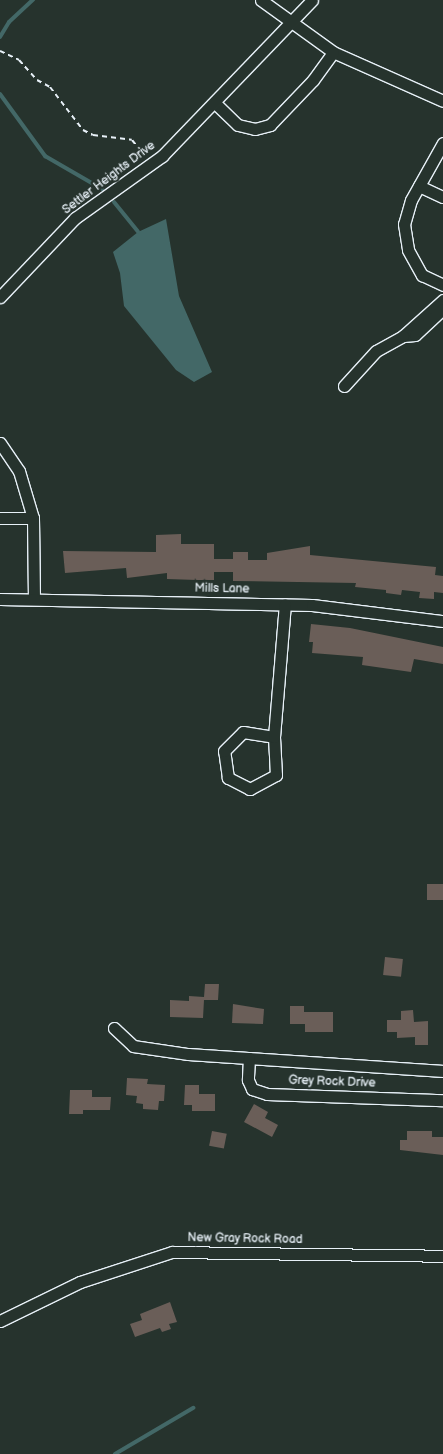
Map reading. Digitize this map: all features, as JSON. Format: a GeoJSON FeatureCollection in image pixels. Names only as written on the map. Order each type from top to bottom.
{"type":"FeatureCollection","features":[{"type":"Feature","properties":{"kind":"street"},"geometry":{"type":"LineString","coordinates":[[261,0],[290,23],[333,52],[443,101]]}},
{"type":"Feature","properties":{"kind":"street"},"geometry":{"type":"LineString","coordinates":[[290,23],[312,0]]}},
{"type":"Feature","properties":{"kind":"street","name":"Settler Heights Drive"},"geometry":{"type":"LineString","coordinates":[[0,297],[75,218],[162,156],[216,104],[290,23]]}},
{"type":"Feature","properties":{"kind":"street"},"geometry":{"type":"LineString","coordinates":[[216,104],[238,125],[255,129],[270,125],[313,80],[333,52]]}},
{"type":"Feature","properties":{"kind":"street"},"geometry":{"type":"LineString","coordinates":[[443,143],[411,200],[404,224],[408,250],[422,275],[443,285]]}},
{"type":"Feature","properties":{"kind":"street"},"geometry":{"type":"LineString","coordinates":[[419,186],[443,197]]}},
{"type":"Feature","properties":{"kind":"street"},"geometry":{"type":"LineString","coordinates":[[425,324],[443,300]]}},
{"type":"Feature","properties":{"kind":"street"},"geometry":{"type":"LineString","coordinates":[[344,386],[376,351],[425,324],[443,309]]}},
{"type":"Feature","properties":{"kind":"street"},"geometry":{"type":"LineString","coordinates":[[0,443],[19,471],[33,518],[34,599]]}},
{"type":"Feature","properties":{"kind":"street"},"geometry":{"type":"LineString","coordinates":[[0,518],[33,518]]}},
{"type":"Feature","properties":{"kind":"street","name":"Mills Lane"},"geometry":{"type":"LineString","coordinates":[[0,599],[284,604],[443,621]]}},
{"type":"Feature","properties":{"kind":"street"},"geometry":{"type":"LineString","coordinates":[[274,737],[243,732],[224,751],[228,778],[250,789],[276,775],[274,737],[284,604]]}},
{"type":"Feature","properties":{"kind":"street","name":"Grey Rock Drive"},"geometry":{"type":"LineString","coordinates":[[114,1028],[133,1046],[248,1058],[443,1071]]}},
{"type":"Feature","properties":{"kind":"street","name":"Grey Rock Drive"},"geometry":{"type":"LineString","coordinates":[[248,1058],[248,1080],[252,1089],[267,1094],[443,1100]]}},
{"type":"Feature","properties":{"kind":"street","name":"New Gray Rock Road"},"geometry":{"type":"LineString","coordinates":[[0,1321],[80,1282],[172,1252],[443,1256]]}},
{"type":"Feature","properties":{"kind":"path"},"geometry":{"type":"LineString","coordinates":[[0,51],[19,60],[37,80],[50,87],[83,130],[93,135],[132,140],[149,164]]}},
{"type":"Feature","properties":{"kind":"water"},"geometry":{"type":"Polygon","coordinates":[[[166,219],[179,296],[212,372],[194,382],[176,370],[124,306],[120,273],[113,252],[138,232],[166,219]]]}},
{"type":"Feature","properties":{"kind":"building"},"geometry":{"type":"Polygon","coordinates":[[[181,534],[181,544],[214,544],[214,559],[233,559],[233,552],[248,552],[248,560],[267,560],[267,553],[310,546],[310,555],[436,567],[435,575],[443,576],[443,593],[434,592],[434,599],[419,598],[420,592],[402,590],[401,595],[386,593],[386,590],[355,587],[356,583],[233,581],[233,572],[214,572],[214,580],[167,579],[167,573],[127,578],[126,568],[65,573],[63,551],[156,552],[156,535],[181,534]]]}},
{"type":"Feature","properties":{"kind":"building"},"geometry":{"type":"Polygon","coordinates":[[[311,624],[350,628],[443,647],[443,664],[414,659],[411,672],[362,665],[363,657],[312,653],[313,642],[309,642],[311,624]]]}},
{"type":"Feature","properties":{"kind":"building"},"geometry":{"type":"Polygon","coordinates":[[[427,884],[443,884],[443,900],[427,900],[427,884]]]}},
{"type":"Feature","properties":{"kind":"building"},"geometry":{"type":"Polygon","coordinates":[[[385,957],[403,959],[401,977],[383,975],[385,957]]]}},
{"type":"Feature","properties":{"kind":"building"},"geometry":{"type":"Polygon","coordinates":[[[205,984],[219,984],[218,1000],[204,1000],[203,1018],[170,1017],[170,1000],[189,1001],[189,996],[204,997],[205,984]]]}},
{"type":"Feature","properties":{"kind":"building"},"geometry":{"type":"Polygon","coordinates":[[[233,1004],[264,1009],[263,1024],[232,1023],[233,1004]]]}},
{"type":"Feature","properties":{"kind":"building"},"geometry":{"type":"Polygon","coordinates":[[[290,1006],[304,1006],[304,1012],[333,1012],[333,1032],[305,1032],[305,1024],[290,1024],[290,1006]]]}},
{"type":"Feature","properties":{"kind":"building"},"geometry":{"type":"Polygon","coordinates":[[[413,1010],[414,1022],[428,1021],[428,1045],[415,1045],[415,1037],[397,1038],[397,1032],[387,1032],[387,1020],[401,1020],[401,1011],[413,1010]]]}},
{"type":"Feature","properties":{"kind":"building"},"geometry":{"type":"Polygon","coordinates":[[[127,1078],[148,1079],[147,1084],[165,1085],[164,1101],[159,1101],[158,1110],[143,1109],[143,1104],[136,1103],[137,1096],[126,1095],[127,1078]]]}},
{"type":"Feature","properties":{"kind":"building"},"geometry":{"type":"Polygon","coordinates":[[[185,1085],[199,1085],[199,1094],[215,1094],[215,1111],[192,1111],[192,1105],[184,1105],[185,1085]]]}},
{"type":"Feature","properties":{"kind":"building"},"geometry":{"type":"Polygon","coordinates":[[[70,1090],[92,1090],[92,1097],[111,1097],[110,1110],[83,1110],[83,1114],[69,1114],[70,1090]]]}},
{"type":"Feature","properties":{"kind":"building"},"geometry":{"type":"Polygon","coordinates":[[[254,1104],[268,1112],[265,1118],[278,1125],[272,1137],[244,1122],[254,1104]]]}},
{"type":"Feature","properties":{"kind":"building"},"geometry":{"type":"Polygon","coordinates":[[[212,1131],[227,1134],[224,1149],[209,1146],[212,1131]]]}},
{"type":"Feature","properties":{"kind":"building"},"geometry":{"type":"Polygon","coordinates":[[[407,1131],[432,1131],[432,1137],[443,1137],[443,1155],[400,1150],[400,1140],[407,1140],[407,1131]]]}},
{"type":"Feature","properties":{"kind":"building"},"geometry":{"type":"Polygon","coordinates":[[[170,1302],[177,1322],[169,1324],[171,1329],[162,1332],[160,1328],[135,1337],[130,1324],[142,1320],[140,1314],[170,1302]]]}},
{"type":"Feature","properties":{"kind":"waterway"},"geometry":{"type":"LineString","coordinates":[[0,37],[9,22],[33,0]]}},
{"type":"Feature","properties":{"kind":"waterway"},"geometry":{"type":"LineString","coordinates":[[0,94],[45,156],[102,189]]}},
{"type":"Feature","properties":{"kind":"waterway"},"geometry":{"type":"LineString","coordinates":[[114,202],[138,232]]}},
{"type":"Feature","properties":{"kind":"waterway"},"geometry":{"type":"LineString","coordinates":[[115,1454],[193,1408]]}}]}
